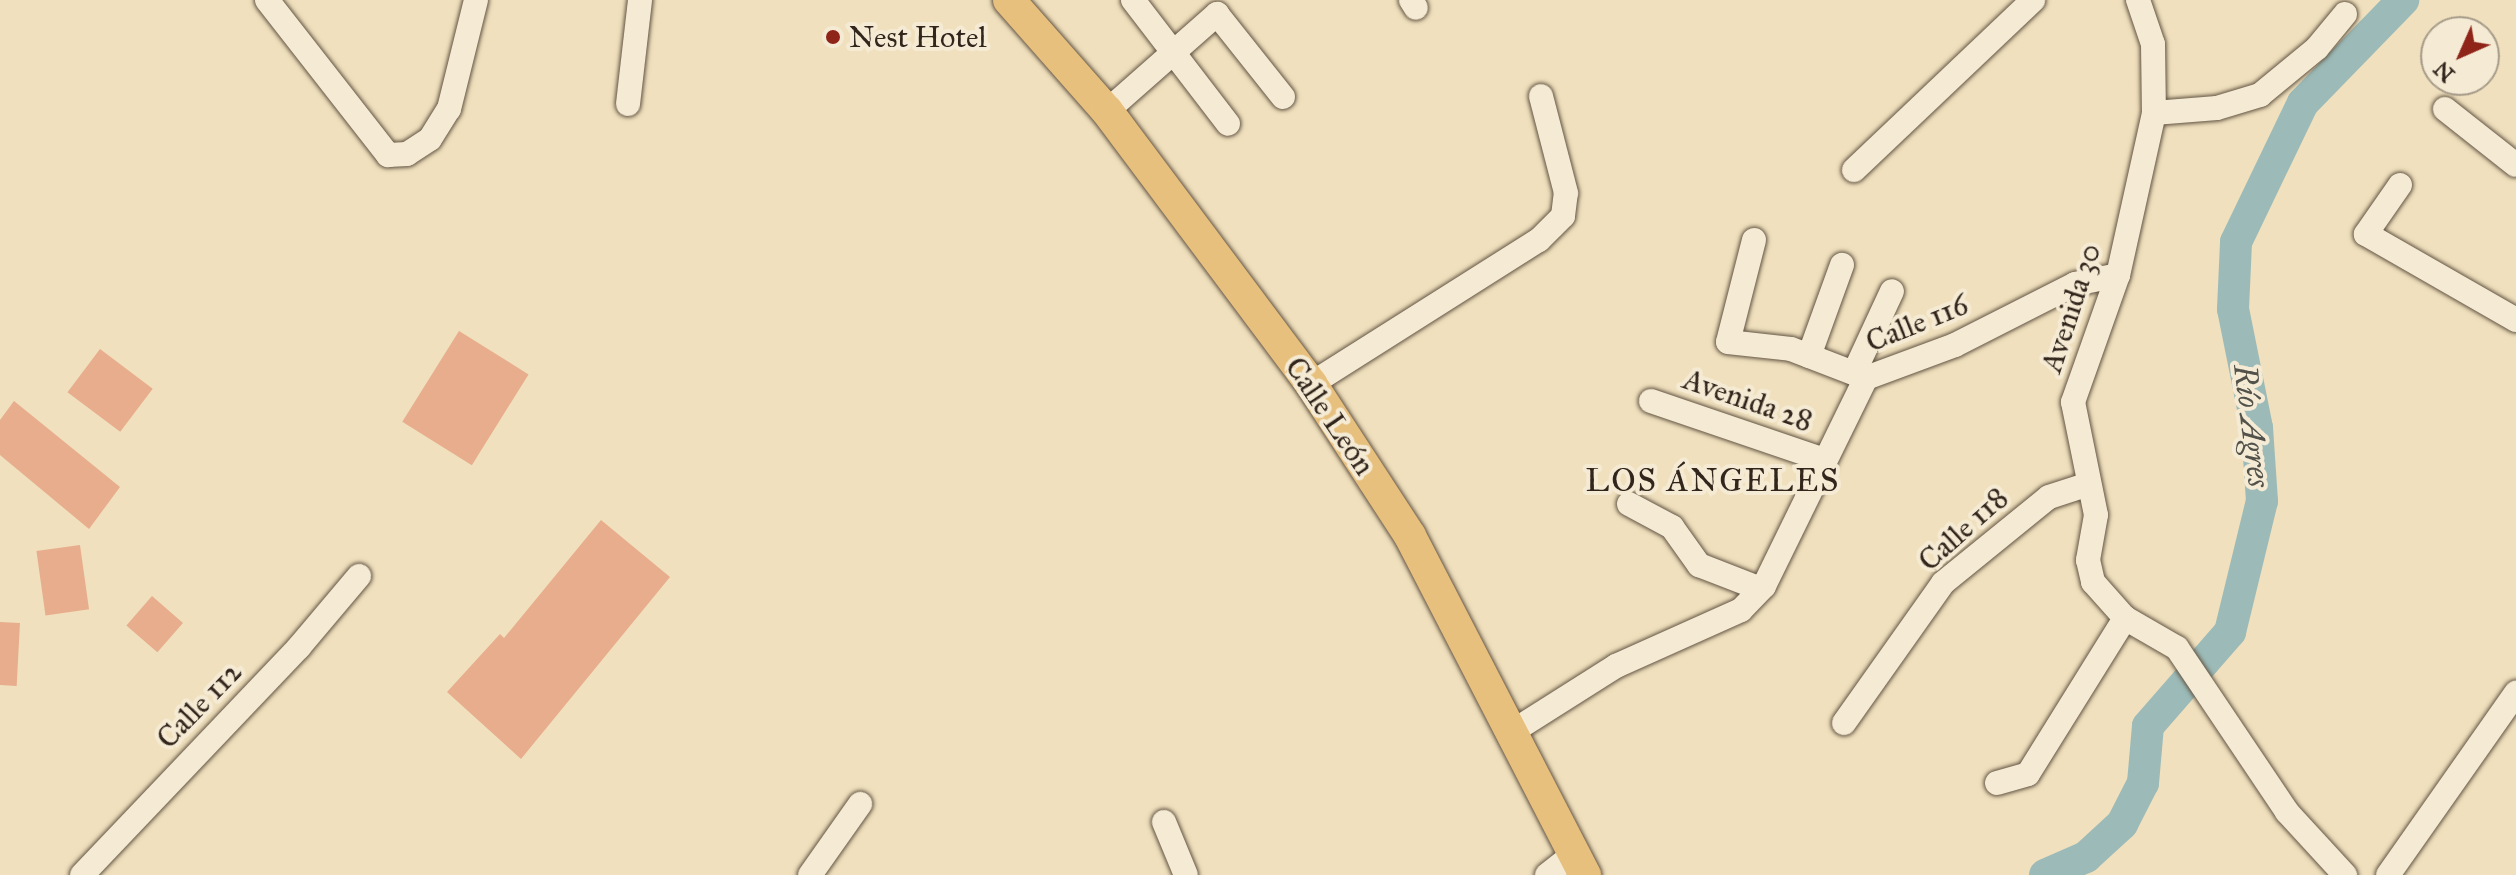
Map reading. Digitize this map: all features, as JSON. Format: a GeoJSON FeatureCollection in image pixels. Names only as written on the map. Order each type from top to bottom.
{"type":"FeatureCollection","features":[{"type":"Feature","properties":{"kind":"main road","name":"Calle León"},"geometry":{"type":"LineString","coordinates":[[1009,0],[1107,111],[1311,384],[1410,536],[1515,730],[1568,869]]}},
{"type":"Feature","properties":{"kind":"street"},"geometry":{"type":"LineString","coordinates":[[267,0],[388,155],[407,154],[430,139],[449,109],[476,0]]}},
{"type":"Feature","properties":{"kind":"street"},"geometry":{"type":"LineString","coordinates":[[628,104],[640,0]]}},
{"type":"Feature","properties":{"kind":"street"},"geometry":{"type":"LineString","coordinates":[[1133,0],[1228,124]]}},
{"type":"Feature","properties":{"kind":"street"},"geometry":{"type":"LineString","coordinates":[[1854,170],[2033,0]]}},
{"type":"Feature","properties":{"kind":"street","name":"Avenida 30"},"geometry":{"type":"LineString","coordinates":[[2148,2],[2153,44],[2154,113],[2118,275],[2073,402],[2087,485],[2096,515],[2088,560],[2093,582],[2125,618],[2177,648],[2287,812],[2345,875]]}},
{"type":"Feature","properties":{"kind":"street"},"geometry":{"type":"LineString","coordinates":[[1107,111],[1226,7],[1283,97]]}},
{"type":"Feature","properties":{"kind":"street"},"geometry":{"type":"LineString","coordinates":[[2154,113],[2217,108],[2260,95],[2317,48],[2345,14]]}},
{"type":"Feature","properties":{"kind":"street"},"geometry":{"type":"LineString","coordinates":[[1311,384],[1539,240],[1563,216],[1566,193],[1541,96]]}},
{"type":"Feature","properties":{"kind":"street"},"geometry":{"type":"LineString","coordinates":[[2445,109],[2516,165]]}},
{"type":"Feature","properties":{"kind":"street"},"geometry":{"type":"LineString","coordinates":[[2400,185],[2366,234],[2516,320]]}},
{"type":"Feature","properties":{"kind":"street"},"geometry":{"type":"LineString","coordinates":[[1754,240],[1728,342],[1809,356],[1860,376],[1892,291]]}},
{"type":"Feature","properties":{"kind":"street"},"geometry":{"type":"LineString","coordinates":[[1809,356],[1842,265]]}},
{"type":"Feature","properties":{"kind":"street","name":"Calle 116"},"geometry":{"type":"LineString","coordinates":[[1515,730],[1616,666],[1741,610],[1761,589],[1824,460],[1860,376],[1955,345],[2075,284],[2118,275]]}},
{"type":"Feature","properties":{"kind":"street","name":"Avenida 28"},"geometry":{"type":"LineString","coordinates":[[1651,401],[1824,460]]}},
{"type":"Feature","properties":{"kind":"street","name":"Calle 118"},"geometry":{"type":"LineString","coordinates":[[1844,723],[1943,583],[2049,497],[2087,485]]}},
{"type":"Feature","properties":{"kind":"street"},"geometry":{"type":"LineString","coordinates":[[1629,504],[1672,527],[1699,565],[1761,589]]}},
{"type":"Feature","properties":{"kind":"street","name":"Calle 112"},"geometry":{"type":"LineString","coordinates":[[82,875],[299,647],[359,576]]}},
{"type":"Feature","properties":{"kind":"street"},"geometry":{"type":"LineString","coordinates":[[1997,783],[2028,774],[2125,618]]}},
{"type":"Feature","properties":{"kind":"street"},"geometry":{"type":"LineString","coordinates":[[2394,873],[2516,693]]}},
{"type":"Feature","properties":{"kind":"street"},"geometry":{"type":"LineString","coordinates":[[810,875],[860,804]]}},
{"type":"Feature","properties":{"kind":"street"},"geometry":{"type":"LineString","coordinates":[[1164,822],[1186,875]]}},
{"type":"Feature","properties":{"kind":"building"},"geometry":{"type":"Polygon","coordinates":[[[459,331],[529,374],[472,465],[402,422],[459,331]]]}},
{"type":"Feature","properties":{"kind":"building"},"geometry":{"type":"Polygon","coordinates":[[[100,349],[153,389],[120,432],[68,392],[100,349]]]}},
{"type":"Feature","properties":{"kind":"building"},"geometry":{"type":"Polygon","coordinates":[[[14,401],[120,487],[89,529],[0,455],[0,420],[14,401]]]}},
{"type":"Feature","properties":{"kind":"building"},"geometry":{"type":"Polygon","coordinates":[[[601,520],[670,577],[521,759],[447,692],[500,634],[504,638],[601,520]]]}},
{"type":"Feature","properties":{"kind":"building"},"geometry":{"type":"Polygon","coordinates":[[[80,545],[89,609],[45,615],[36,551],[80,545]]]}},
{"type":"Feature","properties":{"kind":"building"},"geometry":{"type":"Polygon","coordinates":[[[152,596],[183,623],[157,652],[126,625],[152,596]]]}},
{"type":"Feature","properties":{"kind":"building"},"geometry":{"type":"Polygon","coordinates":[[[0,622],[20,623],[17,686],[0,685],[0,622]]]}},
{"type":"Feature","properties":{"kind":"waterway","name":"Río Agres"},"geometry":{"type":"LineString","coordinates":[[2045,875],[2086,857],[2122,824],[2143,783],[2148,726],[2230,632],[2262,501],[2257,428],[2233,309],[2236,242],[2303,103],[2403,0]]}},
{"type":"Feature","properties":{"kind":"place","name":"Nest Hotel"},"geometry":{"type":"Point","coordinates":[833,37]}},
{"type":"Feature","properties":{"kind":"district","name":"LOS ÁNGELES"},"geometry":{"type":"Point","coordinates":[1713,481]}}]}
